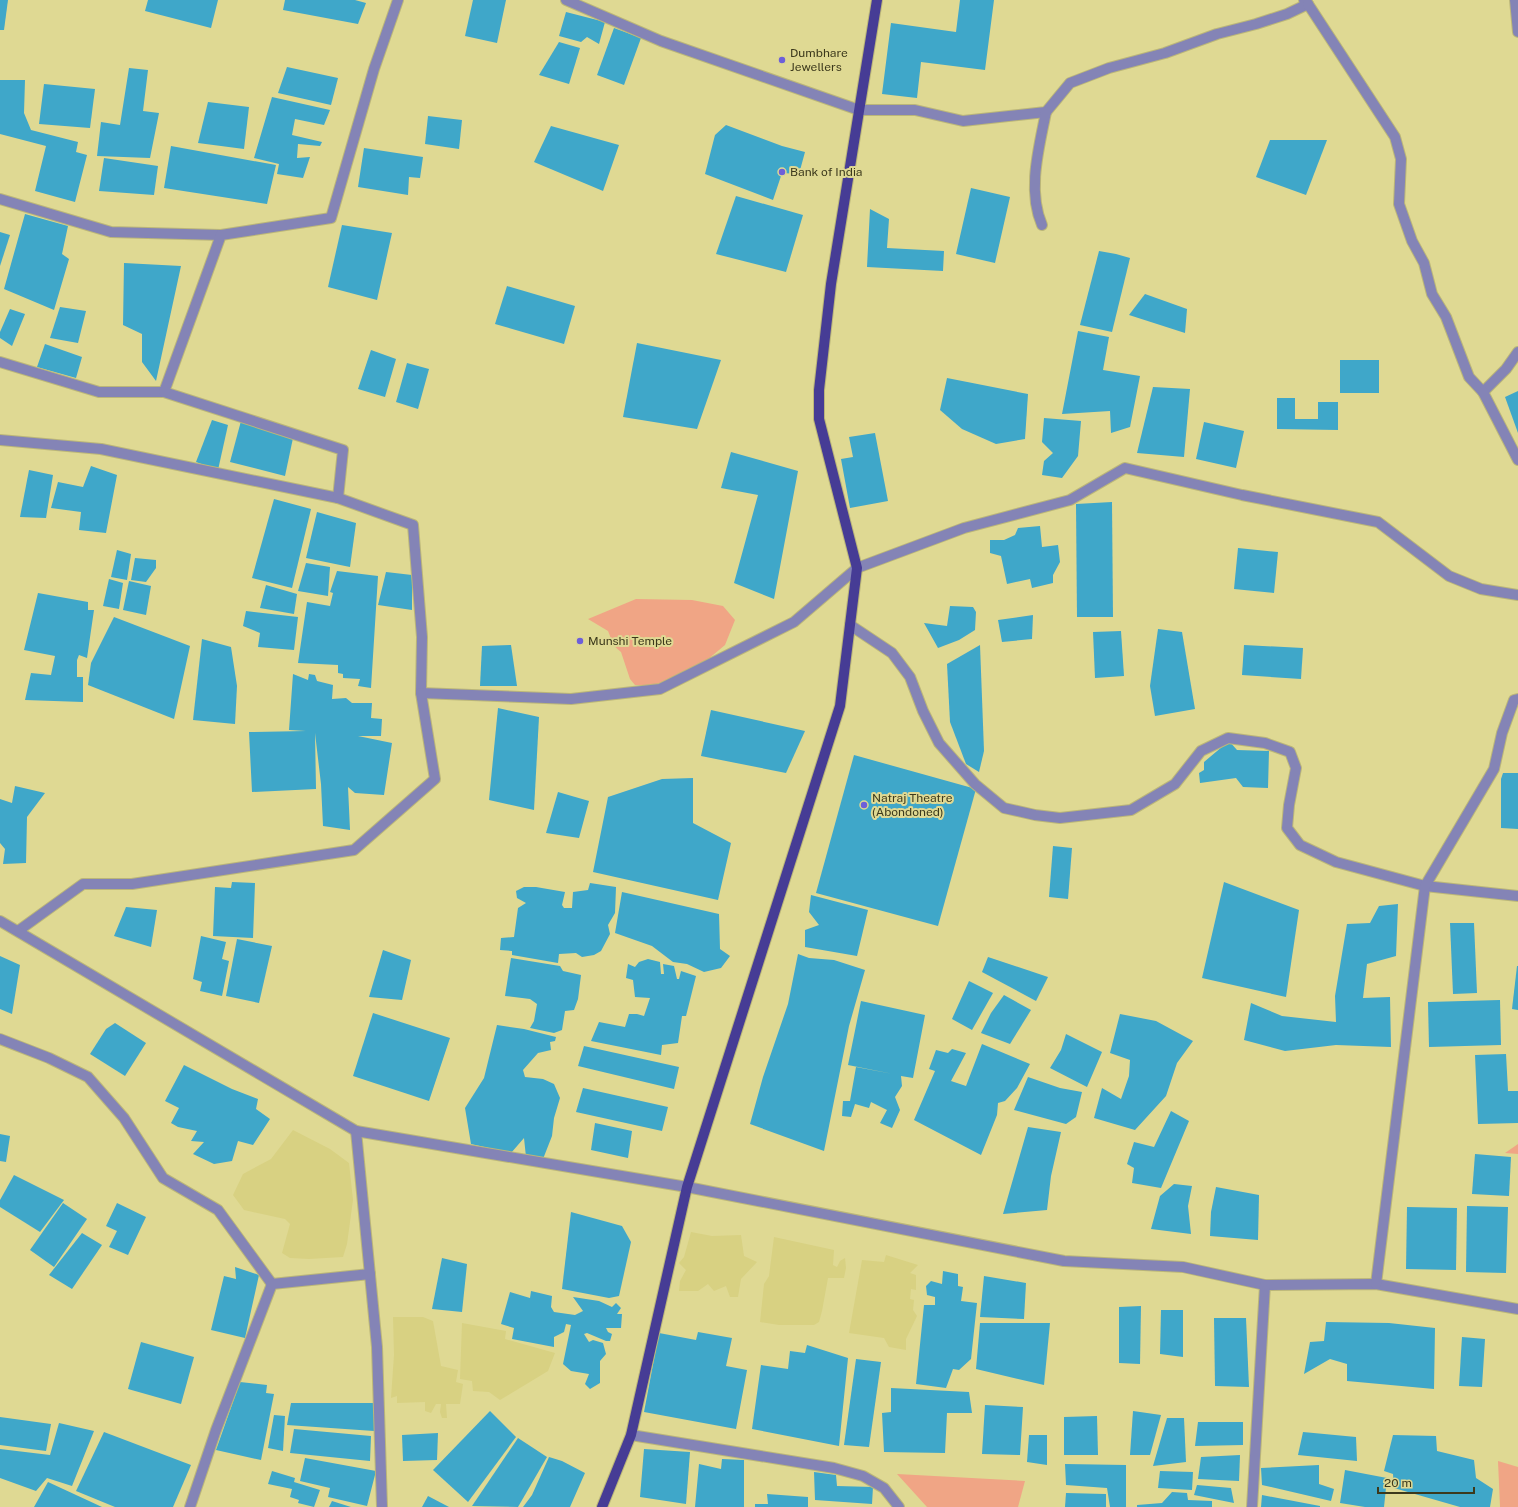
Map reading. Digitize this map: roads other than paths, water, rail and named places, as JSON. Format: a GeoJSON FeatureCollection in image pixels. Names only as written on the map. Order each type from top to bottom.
{"type":"FeatureCollection","features":[{"type":"Feature","properties":{"kind":"main road"},"geometry":{"type":"LineString","coordinates":[[602,1507],[631,1435],[687,1187],[840,706],[856,568],[819,419],[819,390],[830,284],[877,0]]}},
{"type":"Feature","properties":{"kind":"street"},"geometry":{"type":"LineString","coordinates":[[0,199],[111,232],[221,235],[331,218],[374,69],[398,0]]}},
{"type":"Feature","properties":{"kind":"street"},"geometry":{"type":"LineString","coordinates":[[566,0],[661,41],[859,110],[916,110],[964,121],[1046,112]]}},
{"type":"Feature","properties":{"kind":"street"},"geometry":{"type":"LineString","coordinates":[[1515,0],[1518,32]]}},
{"type":"Feature","properties":{"kind":"street"},"geometry":{"type":"LineString","coordinates":[[1042,225],[1036,200],[1036,165],[1046,112],[1070,83],[1109,68],[1165,53],[1217,34],[1281,16],[1306,2],[1395,137],[1401,159],[1399,204],[1412,241],[1424,263],[1432,294],[1446,318],[1469,377],[1483,392],[1518,460]]}},
{"type":"Feature","properties":{"kind":"street"},"geometry":{"type":"LineString","coordinates":[[164,392],[221,235]]}},
{"type":"Feature","properties":{"kind":"street"},"geometry":{"type":"LineString","coordinates":[[1483,392],[1506,369],[1518,352]]}},
{"type":"Feature","properties":{"kind":"street"},"geometry":{"type":"LineString","coordinates":[[0,362],[99,392],[164,392],[343,450],[338,498]]}},
{"type":"Feature","properties":{"kind":"street"},"geometry":{"type":"LineString","coordinates":[[0,440],[101,448],[338,498],[413,525],[422,637],[421,692],[435,779],[354,850],[132,884],[83,884],[18,931]]}},
{"type":"Feature","properties":{"kind":"street"},"geometry":{"type":"LineString","coordinates":[[421,692],[571,699],[660,689],[794,622],[856,568],[964,528],[1070,500],[1125,468],[1242,495],[1378,522],[1449,576],[1481,589],[1518,596]]}},
{"type":"Feature","properties":{"kind":"street"},"geometry":{"type":"LineString","coordinates":[[850,625],[892,653],[910,676],[923,711],[939,743],[976,784],[1004,808],[1035,815],[1060,818],[1131,810],[1175,784],[1201,751],[1228,738],[1265,743],[1290,752],[1294,762],[1296,768],[1289,805],[1287,828],[1300,845],[1336,862],[1425,886],[1518,896]]}},
{"type":"Feature","properties":{"kind":"street"},"geometry":{"type":"LineString","coordinates":[[1376,1284],[1425,886],[1494,769],[1502,733],[1514,700],[1518,699]]}},
{"type":"Feature","properties":{"kind":"street"},"geometry":{"type":"LineString","coordinates":[[0,920],[356,1132],[687,1187],[1064,1261],[1183,1267],[1265,1285],[1376,1284],[1518,1309]]}},
{"type":"Feature","properties":{"kind":"street"},"geometry":{"type":"LineString","coordinates":[[0,1039],[49,1058],[88,1077],[124,1118],[163,1178],[218,1210],[272,1284]]}},
{"type":"Feature","properties":{"kind":"street"},"geometry":{"type":"LineString","coordinates":[[356,1132],[377,1347],[382,1507]]}},
{"type":"Feature","properties":{"kind":"street"},"geometry":{"type":"LineString","coordinates":[[272,1284],[370,1274]]}},
{"type":"Feature","properties":{"kind":"street"},"geometry":{"type":"LineString","coordinates":[[190,1507],[216,1430],[272,1284]]}},
{"type":"Feature","properties":{"kind":"street"},"geometry":{"type":"LineString","coordinates":[[1252,1507],[1265,1285]]}},
{"type":"Feature","properties":{"kind":"street"},"geometry":{"type":"LineString","coordinates":[[631,1435],[834,1468],[863,1476],[884,1488],[899,1507]]}},
{"type":"Feature","properties":{"kind":"place","name":"Dumbhare Jewellers"},"geometry":{"type":"Point","coordinates":[782,60]}},
{"type":"Feature","properties":{"kind":"place","name":"Bank of India"},"geometry":{"type":"Point","coordinates":[782,172]}},
{"type":"Feature","properties":{"kind":"place","name":"Munshi Temple"},"geometry":{"type":"Point","coordinates":[580,641]}},
{"type":"Feature","properties":{"kind":"place","name":"Natraj Theatre (Abondoned)"},"geometry":{"type":"Point","coordinates":[864,805]}}]}
